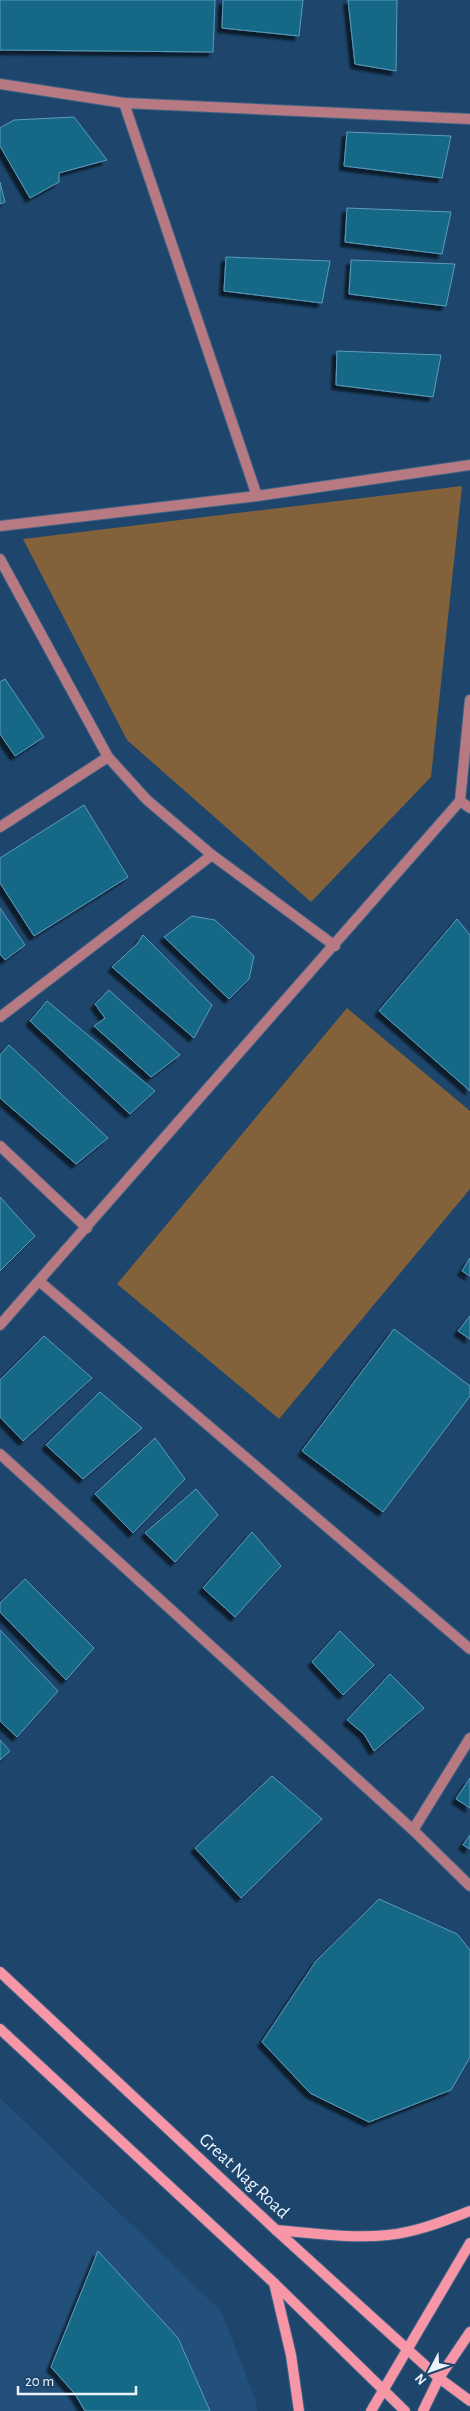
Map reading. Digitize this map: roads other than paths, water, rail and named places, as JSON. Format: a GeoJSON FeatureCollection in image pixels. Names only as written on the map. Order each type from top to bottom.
{"type":"FeatureCollection","features":[{"type":"Feature","properties":{"kind":"main road","name":"Great Nag Road"},"geometry":{"type":"LineString","coordinates":[[0,1972],[276,2230],[439,2378],[470,2401]]}},
{"type":"Feature","properties":{"kind":"main road"},"geometry":{"type":"LineString","coordinates":[[0,2029],[274,2283],[405,2411]]}},
{"type":"Feature","properties":{"kind":"main road"},"geometry":{"type":"LineString","coordinates":[[276,2230],[355,2237],[390,2235],[428,2226],[470,2211]]}},
{"type":"Feature","properties":{"kind":"main road"},"geometry":{"type":"LineString","coordinates":[[371,2411],[470,2243]]}},
{"type":"Feature","properties":{"kind":"main road"},"geometry":{"type":"LineString","coordinates":[[274,2283],[291,2355],[300,2411]]}},
{"type":"Feature","properties":{"kind":"main road"},"geometry":{"type":"LineString","coordinates":[[423,2411],[439,2378],[470,2332]]}},
{"type":"Feature","properties":{"kind":"street"},"geometry":{"type":"LineString","coordinates":[[0,84],[124,103],[470,119]]}},
{"type":"Feature","properties":{"kind":"street"},"geometry":{"type":"LineString","coordinates":[[124,103],[257,496]]}},
{"type":"Feature","properties":{"kind":"street"},"geometry":{"type":"LineString","coordinates":[[0,526],[257,496],[470,465]]}},
{"type":"Feature","properties":{"kind":"street"},"geometry":{"type":"LineString","coordinates":[[1,561],[108,757],[146,800],[212,855],[335,946]]}},
{"type":"Feature","properties":{"kind":"street"},"geometry":{"type":"LineString","coordinates":[[0,1325],[460,802],[470,700]]}},
{"type":"Feature","properties":{"kind":"street"},"geometry":{"type":"LineString","coordinates":[[0,827],[108,757]]}},
{"type":"Feature","properties":{"kind":"street"},"geometry":{"type":"LineString","coordinates":[[460,802],[470,808]]}},
{"type":"Feature","properties":{"kind":"street"},"geometry":{"type":"LineString","coordinates":[[0,1017],[212,855]]}},
{"type":"Feature","properties":{"kind":"street"},"geometry":{"type":"LineString","coordinates":[[0,1146],[87,1228]]}},
{"type":"Feature","properties":{"kind":"street"},"geometry":{"type":"LineString","coordinates":[[39,1281],[470,1649]]}},
{"type":"Feature","properties":{"kind":"street"},"geometry":{"type":"LineString","coordinates":[[0,1454],[413,1830],[470,1886]]}},
{"type":"Feature","properties":{"kind":"street"},"geometry":{"type":"LineString","coordinates":[[413,1830],[470,1738]]}}]}
